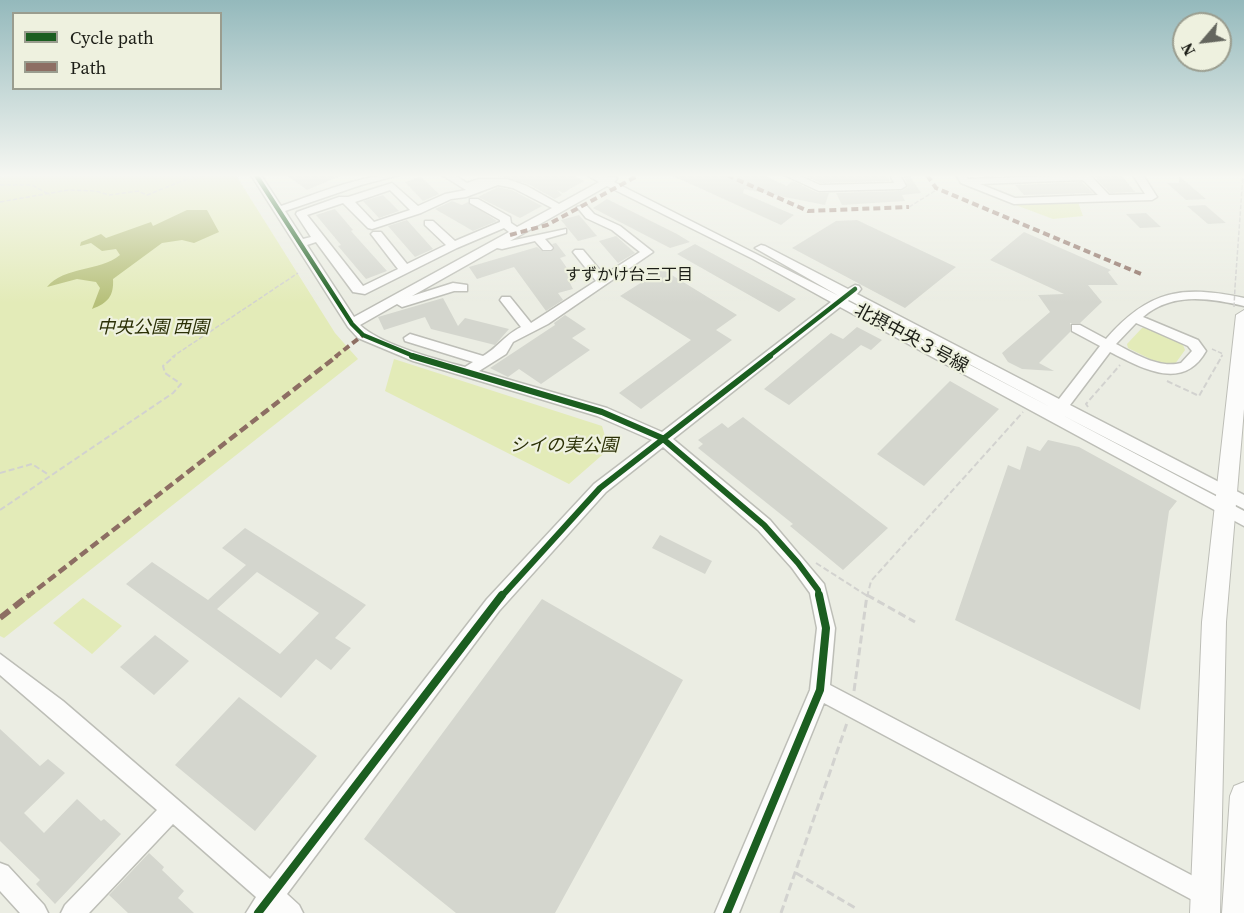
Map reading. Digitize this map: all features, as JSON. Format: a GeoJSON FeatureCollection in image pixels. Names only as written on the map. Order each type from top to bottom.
{"type":"FeatureCollection","features":[{"type":"Feature","properties":{"kind":"main road"},"geometry":{"type":"LineString","coordinates":[[1206,904],[1214,622],[1235,507],[1230,442],[1241,308]]}},
{"type":"Feature","properties":{"kind":"main road"},"geometry":{"type":"LineString","coordinates":[[1237,913],[1244,796]]}},
{"type":"Feature","properties":{"kind":"street"},"geometry":{"type":"LineString","coordinates":[[284,218],[352,324],[363,335],[418,358],[602,412],[662,438],[764,525],[798,563],[818,590],[826,628],[820,690],[727,913]]}},
{"type":"Feature","properties":{"kind":"street"},"geometry":{"type":"LineString","coordinates":[[304,218],[357,289],[365,291],[453,246],[505,224]]}},
{"type":"Feature","properties":{"kind":"street"},"geometry":{"type":"LineString","coordinates":[[364,218],[372,226],[397,218]]}},
{"type":"Feature","properties":{"kind":"street"},"geometry":{"type":"LineString","coordinates":[[504,218],[506,219],[505,224]]}},
{"type":"Feature","properties":{"kind":"street"},"geometry":{"type":"LineString","coordinates":[[352,324],[542,218]]}},
{"type":"Feature","properties":{"kind":"street"},"geometry":{"type":"LineString","coordinates":[[467,372],[501,351],[508,339],[544,321],[578,291],[603,282],[648,252],[616,229],[593,218]]}},
{"type":"Feature","properties":{"kind":"street","name":"北摂中央３号線"},"geometry":{"type":"LineString","coordinates":[[691,218],[848,295],[1235,507]]}},
{"type":"Feature","properties":{"kind":"street"},"geometry":{"type":"LineString","coordinates":[[429,223],[453,246]]}},
{"type":"Feature","properties":{"kind":"street"},"geometry":{"type":"LineString","coordinates":[[505,224],[516,232]]}},
{"type":"Feature","properties":{"kind":"street"},"geometry":{"type":"LineString","coordinates":[[495,244],[503,246],[562,231]]}},
{"type":"Feature","properties":{"kind":"street"},"geometry":{"type":"LineString","coordinates":[[377,234],[406,271]]}},
{"type":"Feature","properties":{"kind":"street"},"geometry":{"type":"LineString","coordinates":[[538,237],[547,248]]}},
{"type":"Feature","properties":{"kind":"street"},"geometry":{"type":"LineString","coordinates":[[300,244],[318,238]]}},
{"type":"Feature","properties":{"kind":"street"},"geometry":{"type":"LineString","coordinates":[[579,252],[603,282]]}},
{"type":"Feature","properties":{"kind":"street"},"geometry":{"type":"LineString","coordinates":[[393,301],[404,303],[453,287],[463,288]]}},
{"type":"Feature","properties":{"kind":"street"},"geometry":{"type":"LineString","coordinates":[[258,913],[494,605],[600,488],[848,295]]}},
{"type":"Feature","properties":{"kind":"street","name":"北摂中央３号線"},"geometry":{"type":"LineString","coordinates":[[848,295],[1031,403],[1058,411]]}},
{"type":"Feature","properties":{"kind":"street"},"geometry":{"type":"LineString","coordinates":[[1058,411],[1110,345],[1135,318],[1157,301],[1187,295],[1217,296],[1241,308]]}},
{"type":"Feature","properties":{"kind":"street"},"geometry":{"type":"LineString","coordinates":[[506,300],[528,328]]}},
{"type":"Feature","properties":{"kind":"street"},"geometry":{"type":"LineString","coordinates":[[1076,328],[1151,364],[1167,369],[1179,370],[1189,366],[1197,356],[1199,351],[1193,344],[1135,318]]}},
{"type":"Feature","properties":{"kind":"street"},"geometry":{"type":"LineString","coordinates":[[410,338],[485,361]]}},
{"type":"Feature","properties":{"kind":"street"},"geometry":{"type":"LineString","coordinates":[[0,663],[56,708],[291,913]]}},
{"type":"Feature","properties":{"kind":"street"},"geometry":{"type":"LineString","coordinates":[[820,690],[1206,904]]}},
{"type":"Feature","properties":{"kind":"street"},"geometry":{"type":"LineString","coordinates":[[73,913],[172,809]]}},
{"type":"Feature","properties":{"kind":"street"},"geometry":{"type":"LineString","coordinates":[[0,874],[36,913]]}},
{"type":"Feature","properties":{"kind":"path"},"geometry":{"type":"LineString","coordinates":[[1240,218],[1235,287],[1241,308]]}},
{"type":"Feature","properties":{"kind":"path"},"geometry":{"type":"LineString","coordinates":[[0,510],[173,393],[181,384],[165,373],[163,366],[171,358],[297,273]]}},
{"type":"Feature","properties":{"kind":"path"},"geometry":{"type":"LineString","coordinates":[[781,913],[852,707],[863,612],[872,581],[1031,403]]}},
{"type":"Feature","properties":{"kind":"path"},"geometry":{"type":"LineString","coordinates":[[1086,404],[1090,410]]}},
{"type":"Feature","properties":{"kind":"path"},"geometry":{"type":"LineString","coordinates":[[0,473],[32,464],[51,476]]}},
{"type":"Feature","properties":{"kind":"path"},"geometry":{"type":"LineString","coordinates":[[811,561],[915,622]]}},
{"type":"Feature","properties":{"kind":"path"},"geometry":{"type":"LineString","coordinates":[[796,873],[857,909]]}},
{"type":"Feature","properties":{"kind":"green space","name":"中央公園 西園"},"geometry":{"type":"Polygon","coordinates":[[[0,218],[263,218],[335,333],[358,359],[4,638],[0,636],[0,218]]]}},
{"type":"Feature","properties":{"kind":"green space"},"geometry":{"type":"Polygon","coordinates":[[[1148,327],[1170,335],[1183,345],[1185,350],[1175,364],[1158,363],[1128,348],[1127,344],[1142,328],[1148,327]]]}},
{"type":"Feature","properties":{"kind":"green space","name":"シイの実公園"},"geometry":{"type":"Polygon","coordinates":[[[394,359],[602,426],[609,449],[569,484],[385,391],[394,359]]]}},
{"type":"Feature","properties":{"kind":"green space"},"geometry":{"type":"Polygon","coordinates":[[[83,598],[122,626],[92,654],[53,623],[83,598]]]}},
{"type":"Feature","properties":{"kind":"shaded area"},"geometry":{"type":"Polygon","coordinates":[[[171,218],[211,218],[219,232],[194,243],[182,240],[162,243],[113,279],[109,298],[92,309],[100,288],[96,282],[77,279],[47,287],[54,280],[72,272],[102,264],[120,255],[116,249],[102,251],[91,243],[80,246],[81,242],[101,234],[106,238],[151,222],[153,226],[171,218]]]}},
{"type":"Feature","properties":{"kind":"building"},"geometry":{"type":"Polygon","coordinates":[[[318,218],[342,218],[353,230],[351,231],[387,271],[366,279],[338,246],[341,245],[318,218]]]}},
{"type":"Feature","properties":{"kind":"building"},"geometry":{"type":"Polygon","coordinates":[[[450,218],[492,218],[497,221],[473,231],[450,218]]]}},
{"type":"Feature","properties":{"kind":"building"},"geometry":{"type":"Polygon","coordinates":[[[581,218],[597,236],[578,241],[561,220],[581,218]]]}},
{"type":"Feature","properties":{"kind":"building"},"geometry":{"type":"Polygon","coordinates":[[[611,218],[644,218],[690,242],[670,248],[611,218]]]}},
{"type":"Feature","properties":{"kind":"building"},"geometry":{"type":"Polygon","coordinates":[[[765,218],[791,218],[781,225],[765,218]]]}},
{"type":"Feature","properties":{"kind":"building"},"geometry":{"type":"Polygon","coordinates":[[[1130,218],[1151,218],[1161,227],[1140,228],[1130,218]]]}},
{"type":"Feature","properties":{"kind":"building"},"geometry":{"type":"Polygon","coordinates":[[[1201,218],[1220,218],[1226,223],[1208,224],[1201,218]]]}},
{"type":"Feature","properties":{"kind":"building"},"geometry":{"type":"Polygon","coordinates":[[[407,220],[433,249],[415,257],[388,226],[407,220]]]}},
{"type":"Feature","properties":{"kind":"building"},"geometry":{"type":"Polygon","coordinates":[[[857,220],[956,267],[905,308],[792,248],[836,221],[857,220]]]}},
{"type":"Feature","properties":{"kind":"building"},"geometry":{"type":"Polygon","coordinates":[[[1024,232],[1111,270],[1108,272],[1118,285],[1088,285],[1102,302],[1080,323],[1070,323],[1070,332],[1039,363],[1054,371],[1022,369],[1008,362],[1002,353],[1050,312],[1038,295],[1064,294],[990,260],[1024,232]]]}},
{"type":"Feature","properties":{"kind":"building"},"geometry":{"type":"Polygon","coordinates":[[[616,236],[635,253],[618,263],[599,241],[616,236]]]}},
{"type":"Feature","properties":{"kind":"building"},"geometry":{"type":"Polygon","coordinates":[[[556,243],[566,256],[560,258],[576,281],[570,283],[573,289],[558,293],[563,300],[546,311],[514,267],[477,279],[469,267],[537,247],[543,252],[551,252],[555,248],[552,244],[556,243]]]}},
{"type":"Feature","properties":{"kind":"building"},"geometry":{"type":"Polygon","coordinates":[[[695,244],[796,299],[779,312],[677,254],[695,244]]]}},
{"type":"Feature","properties":{"kind":"building"},"geometry":{"type":"Polygon","coordinates":[[[657,266],[737,315],[716,330],[732,340],[641,409],[619,393],[691,340],[620,296],[650,277],[645,274],[657,266]]]}},
{"type":"Feature","properties":{"kind":"building"},"geometry":{"type":"Polygon","coordinates":[[[443,298],[458,326],[465,318],[509,329],[495,345],[431,329],[425,317],[384,330],[378,317],[443,298]]]}},
{"type":"Feature","properties":{"kind":"building"},"geometry":{"type":"Polygon","coordinates":[[[565,315],[586,329],[572,338],[590,350],[541,384],[519,369],[508,377],[490,368],[555,325],[554,323],[565,315]]]}},
{"type":"Feature","properties":{"kind":"building"},"geometry":{"type":"Polygon","coordinates":[[[857,327],[882,340],[871,350],[861,345],[789,405],[764,389],[831,333],[843,339],[857,327]]]}},
{"type":"Feature","properties":{"kind":"building"},"geometry":{"type":"Polygon","coordinates":[[[950,381],[999,409],[924,486],[877,454],[950,381]]]}},
{"type":"Feature","properties":{"kind":"building"},"geometry":{"type":"Polygon","coordinates":[[[743,417],[888,528],[843,570],[790,526],[793,524],[698,448],[703,444],[698,440],[722,423],[728,428],[743,417]]]}},
{"type":"Feature","properties":{"kind":"building"},"geometry":{"type":"Polygon","coordinates":[[[1048,440],[1079,447],[1177,501],[1169,511],[1140,710],[955,620],[1008,465],[1020,470],[1027,446],[1040,451],[1048,440]]]}},
{"type":"Feature","properties":{"kind":"building"},"geometry":{"type":"Polygon","coordinates":[[[245,528],[366,605],[335,638],[351,648],[331,670],[316,659],[281,698],[126,584],[152,562],[208,600],[246,565],[222,548],[245,528]],[[257,572],[217,609],[280,654],[319,613],[257,572]]]}},
{"type":"Feature","properties":{"kind":"building"},"geometry":{"type":"Polygon","coordinates":[[[660,535],[712,561],[705,574],[652,548],[660,535]]]}},
{"type":"Feature","properties":{"kind":"building"},"geometry":{"type":"Polygon","coordinates":[[[542,599],[683,680],[555,913],[456,913],[364,839],[542,599]]]}},
{"type":"Feature","properties":{"kind":"building"},"geometry":{"type":"Polygon","coordinates":[[[155,635],[189,661],[154,695],[120,667],[155,635]]]}},
{"type":"Feature","properties":{"kind":"building"},"geometry":{"type":"Polygon","coordinates":[[[239,697],[317,756],[255,831],[175,765],[239,697]]]}},
{"type":"Feature","properties":{"kind":"building"},"geometry":{"type":"Polygon","coordinates":[[[0,729],[40,766],[48,759],[65,773],[24,813],[44,833],[77,799],[101,821],[104,819],[121,834],[55,904],[36,884],[40,880],[0,841],[0,729]]]}},
{"type":"Feature","properties":{"kind":"building"},"geometry":{"type":"Polygon","coordinates":[[[149,853],[164,867],[162,870],[184,891],[178,898],[194,913],[128,913],[109,895],[149,853]]]}},
{"type":"Feature","properties":{"kind":"marked path"},"geometry":{"type":"LineString","coordinates":[[510,235],[547,225],[561,218]]}},
{"type":"Feature","properties":{"kind":"marked path"},"geometry":{"type":"LineString","coordinates":[[1007,218],[1141,274]]}},
{"type":"Feature","properties":{"kind":"marked path"},"geometry":{"type":"LineString","coordinates":[[0,618],[363,335]]}},
{"type":"Feature","properties":{"kind":"cycle path"},"geometry":{"type":"LineString","coordinates":[[283,218],[352,324],[363,335],[418,358],[602,412],[662,438],[764,525],[798,563],[818,590],[826,628],[820,690],[727,913]]}},
{"type":"Feature","properties":{"kind":"cycle path"},"geometry":{"type":"LineString","coordinates":[[258,913],[493,605],[600,488],[855,289]]}},
{"type":"Feature","properties":{"kind":"district","name":"すずかけ台三丁目"},"geometry":{"type":"Point","coordinates":[629,276]}}]}
